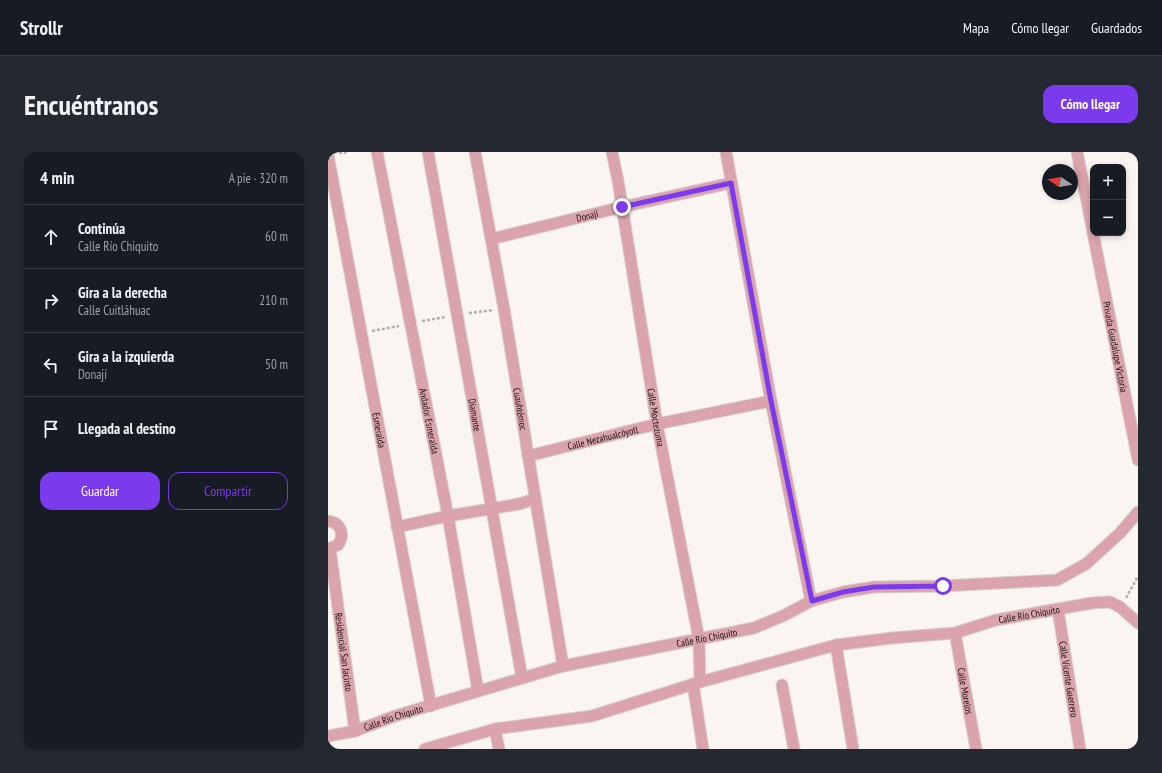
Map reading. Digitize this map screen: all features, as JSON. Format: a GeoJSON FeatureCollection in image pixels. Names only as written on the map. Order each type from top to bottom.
{"type":"FeatureCollection","features":[{"type":"Feature","properties":{"kind":"street","name":"Andador Esmeralda"},"geometry":{"type":"LineString","coordinates":[[377,152],[448,516],[478,691]]}},
{"type":"Feature","properties":{"kind":"street","name":"Diamante"},"geometry":{"type":"LineString","coordinates":[[428,152],[522,678]]}},
{"type":"Feature","properties":{"kind":"street","name":"Cuauhtémoc"},"geometry":{"type":"LineString","coordinates":[[474,152],[504,309],[563,666]]}},
{"type":"Feature","properties":{"kind":"street","name":"Calle Moctezuma"},"geometry":{"type":"LineString","coordinates":[[612,152],[657,424],[699,639],[696,683],[703,749]]}},
{"type":"Feature","properties":{"kind":"street"},"geometry":{"type":"LineString","coordinates":[[726,152],[771,401],[812,601]]}},
{"type":"Feature","properties":{"kind":"street","name":"Privada Guadalupe Victoria"},"geometry":{"type":"LineString","coordinates":[[1077,152],[1090,217]]}},
{"type":"Feature","properties":{"kind":"street","name":"Esmeralda"},"geometry":{"type":"LineString","coordinates":[[328,155],[431,706]]}},
{"type":"Feature","properties":{"kind":"street","name":"Donají"},"geometry":{"type":"LineString","coordinates":[[491,239],[622,207],[731,183]]}},
{"type":"Feature","properties":{"kind":"street","name":"Privada Guadalupe Victoria"},"geometry":{"type":"LineString","coordinates":[[1094,236],[1138,460]]}},
{"type":"Feature","properties":{"kind":"street","name":"Calle Nezahualcóyotl"},"geometry":{"type":"LineString","coordinates":[[528,456],[657,424],[771,401]]}},
{"type":"Feature","properties":{"kind":"street"},"geometry":{"type":"LineString","coordinates":[[397,526],[519,504],[535,499]]}},
{"type":"Feature","properties":{"kind":"street","name":"Calle Río Chiquito"},"geometry":{"type":"LineString","coordinates":[[328,736],[355,731],[395,716],[563,666],[754,628],[785,615],[812,601],[843,592],[874,587],[943,586],[1057,580],[1086,564],[1120,533],[1138,512]]}},
{"type":"Feature","properties":{"kind":"street","name":"Residencial San Jacinto"},"geometry":{"type":"LineString","coordinates":[[328,521],[334,522],[338,525],[342,533],[342,537],[338,545],[329,549],[355,731]]}},
{"type":"Feature","properties":{"kind":"street","name":"Calle Río Chiquito"},"geometry":{"type":"LineString","coordinates":[[425,749],[448,746],[495,729],[592,716],[696,683],[836,646],[892,638],[955,633],[996,620],[1092,603],[1110,602],[1120,607]]}},
{"type":"Feature","properties":{"kind":"street"},"geometry":{"type":"LineString","coordinates":[[1120,607],[1138,623]]}},
{"type":"Feature","properties":{"kind":"street","name":"Calle Vicente Guerrero"},"geometry":{"type":"LineString","coordinates":[[1058,610],[1080,749]]}},
{"type":"Feature","properties":{"kind":"street","name":"Calle Morelos"},"geometry":{"type":"LineString","coordinates":[[955,633],[976,749]]}},
{"type":"Feature","properties":{"kind":"street"},"geometry":{"type":"LineString","coordinates":[[836,646],[853,749]]}},
{"type":"Feature","properties":{"kind":"street"},"geometry":{"type":"LineString","coordinates":[[782,685],[794,749]]}},
{"type":"Feature","properties":{"kind":"street"},"geometry":{"type":"LineString","coordinates":[[495,729],[499,749]]}},
{"type":"Feature","properties":{"kind":"path"},"geometry":{"type":"LineString","coordinates":[[361,333],[457,314],[504,309]]}},
{"type":"Feature","properties":{"kind":"path"},"geometry":{"type":"LineString","coordinates":[[1120,607],[1138,576]]}},
{"type":"Feature","properties":{"kind":"route"},"geometry":{"type":"LineString","coordinates":[[622,207],[731,183],[771,401],[812,601],[843,592],[874,587],[943,586]]}}]}
